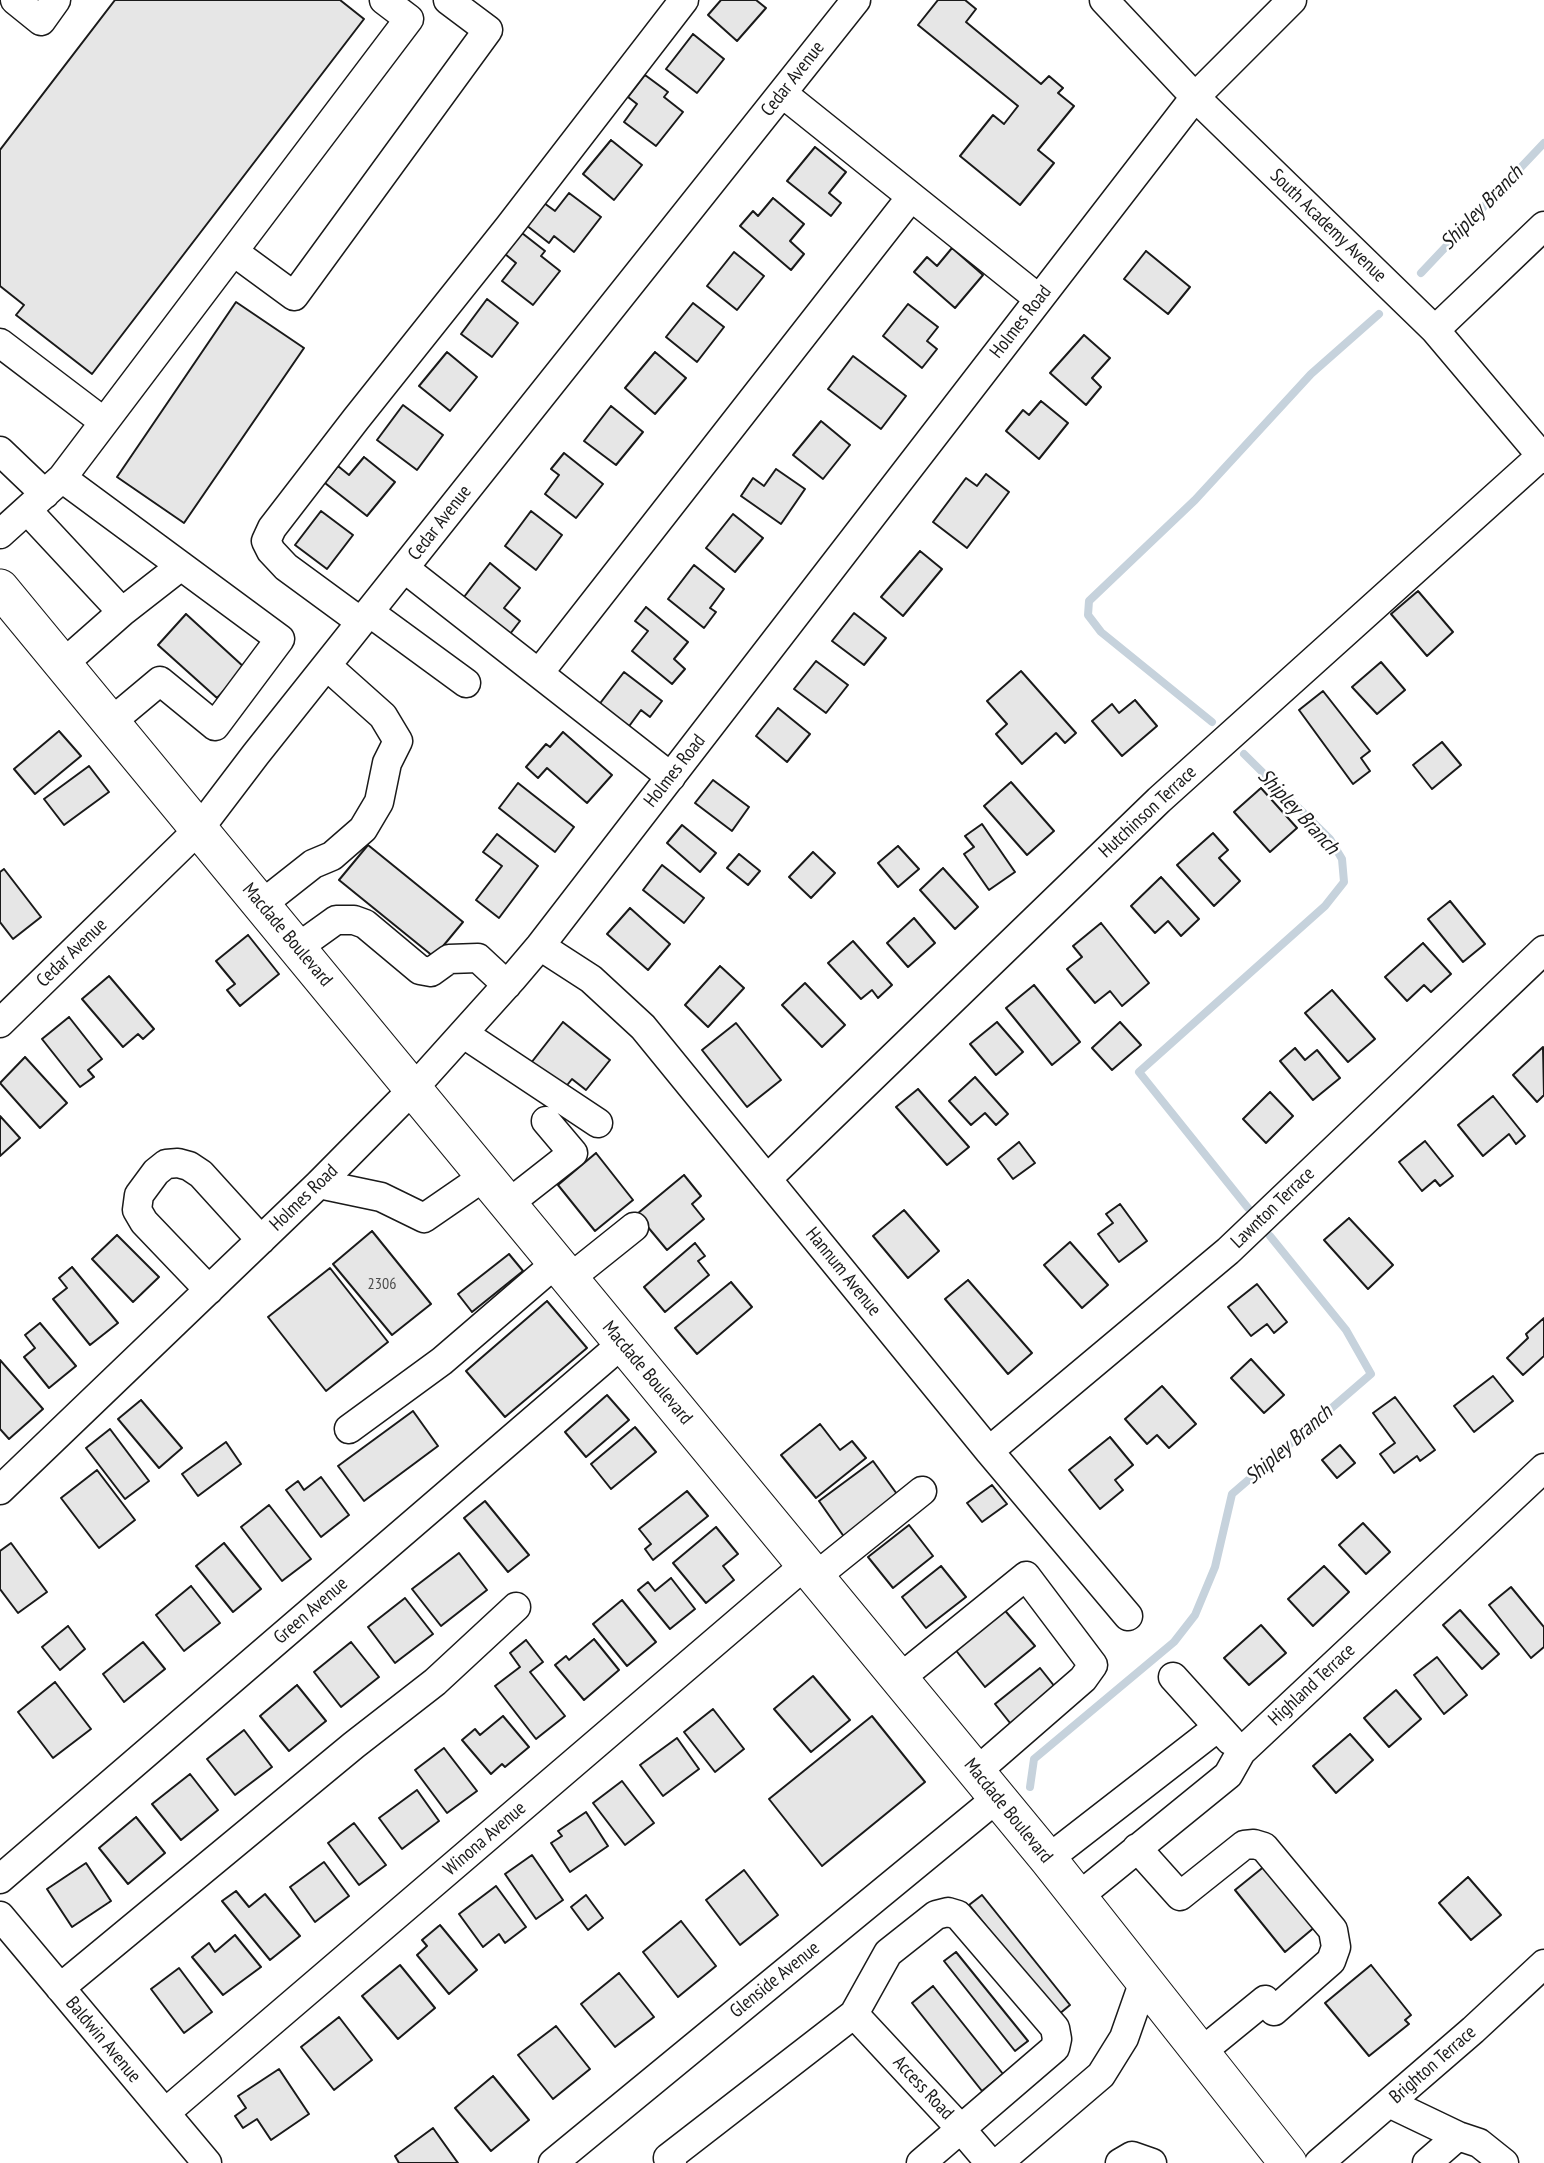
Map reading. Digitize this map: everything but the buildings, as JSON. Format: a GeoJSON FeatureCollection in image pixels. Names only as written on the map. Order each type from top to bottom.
{"type":"FeatureCollection","features":[{"type":"Feature","properties":{"kind":"main road","name":"Macdade Boulevard"},"geometry":{"type":"LineString","coordinates":[[2,595],[111,722],[1048,1859],[1288,2163]]}},
{"type":"Feature","properties":{"kind":"street"},"geometry":{"type":"LineString","coordinates":[[15,0],[41,21],[56,0]]}},
{"type":"Feature","properties":{"kind":"street"},"geometry":{"type":"LineString","coordinates":[[0,534],[45,494],[104,422],[416,10],[384,0]]}},
{"type":"Feature","properties":{"kind":"street"},"geometry":{"type":"LineString","coordinates":[[234,252],[294,296],[488,30],[449,0]]}},
{"type":"Feature","properties":{"kind":"street"},"geometry":{"type":"LineString","coordinates":[[466,683],[286,567],[271,551],[266,541],[684,0]]}},
{"type":"Feature","properties":{"kind":"street","name":"Cedar Avenue"},"geometry":{"type":"LineString","coordinates":[[0,1023],[199,829],[856,0]]}},
{"type":"Feature","properties":{"kind":"street","name":"South Academy Avenue"},"geometry":{"type":"LineString","coordinates":[[1104,0],[1195,97],[1435,330],[1542,457]]}},
{"type":"Feature","properties":{"kind":"street","name":"Holmes Road"},"geometry":{"type":"LineString","coordinates":[[0,1490],[319,1184],[464,1034],[540,946],[1195,97],[1292,0]]}},
{"type":"Feature","properties":{"kind":"street"},"geometry":{"type":"LineString","coordinates":[[782,93],[1039,299]]}},
{"type":"Feature","properties":{"kind":"street"},"geometry":{"type":"LineString","coordinates":[[539,673],[911,197]]}},
{"type":"Feature","properties":{"kind":"street"},"geometry":{"type":"LineString","coordinates":[[1435,330],[1544,226]]}},
{"type":"Feature","properties":{"kind":"street"},"geometry":{"type":"LineString","coordinates":[[0,344],[104,422]]}},
{"type":"Feature","properties":{"kind":"street"},"geometry":{"type":"LineString","coordinates":[[0,451],[45,494],[122,612]]}},
{"type":"Feature","properties":{"kind":"street","name":"Hutchinson Terrace"},"geometry":{"type":"LineString","coordinates":[[767,1179],[1159,800],[1542,457]]}},
{"type":"Feature","properties":{"kind":"street"},"geometry":{"type":"LineString","coordinates":[[45,494],[181,566],[280,639],[215,726],[160,681],[111,722]]}},
{"type":"Feature","properties":{"kind":"street"},"geometry":{"type":"LineString","coordinates":[[63,664],[122,612],[181,566]]}},
{"type":"Feature","properties":{"kind":"street"},"geometry":{"type":"LineString","coordinates":[[404,568],[671,777]]}},
{"type":"Feature","properties":{"kind":"street"},"geometry":{"type":"LineString","coordinates":[[261,905],[313,864],[332,856],[363,829],[379,802],[387,764],[398,741],[383,716],[327,666]]}},
{"type":"Feature","properties":{"kind":"street"},"geometry":{"type":"LineString","coordinates":[[297,947],[336,920],[354,920],[365,924],[420,970],[431,972],[449,959],[478,958],[506,985]]}},
{"type":"Feature","properties":{"kind":"street","name":"Hannum Avenue"},"geometry":{"type":"LineString","coordinates":[[540,946],[591,979],[643,1027],[989,1451],[1128,1616]]}},
{"type":"Feature","properties":{"kind":"street","name":"Lawnton Terrace"},"geometry":{"type":"LineString","coordinates":[[989,1451],[1228,1251],[1544,950]]}},
{"type":"Feature","properties":{"kind":"street"},"geometry":{"type":"LineString","coordinates":[[464,1034],[598,1123]]}},
{"type":"Feature","properties":{"kind":"street"},"geometry":{"type":"LineString","coordinates":[[508,1204],[573,1153],[546,1121]]}},
{"type":"Feature","properties":{"kind":"street"},"geometry":{"type":"LineString","coordinates":[[209,1290],[144,1222],[137,1210],[139,1195],[156,1171],[166,1164],[189,1166],[201,1174],[261,1240]]}},
{"type":"Feature","properties":{"kind":"street"},"geometry":{"type":"LineString","coordinates":[[319,1184],[381,1197],[424,1218],[485,1176]]}},
{"type":"Feature","properties":{"kind":"street"},"geometry":{"type":"LineString","coordinates":[[349,1429],[563,1271],[634,1227]]}},
{"type":"Feature","properties":{"kind":"street","name":"Green Avenue"},"geometry":{"type":"LineString","coordinates":[[0,1879],[623,1343]]}},
{"type":"Feature","properties":{"kind":"street","name":"Highland Terrace"},"geometry":{"type":"LineString","coordinates":[[1078,1896],[1228,1775],[1241,1752],[1544,1468]]}},
{"type":"Feature","properties":{"kind":"street","name":"Winona Avenue"},"geometry":{"type":"LineString","coordinates":[[165,2113],[810,1571],[922,1491]]}},
{"type":"Feature","properties":{"kind":"street","name":"Glenside Avenue"},"geometry":{"type":"LineString","coordinates":[[553,2163],[986,1785],[1093,1665],[1026,1576],[899,1679]]}},
{"type":"Feature","properties":{"kind":"street"},"geometry":{"type":"LineString","coordinates":[[61,1988],[343,1754],[435,1682],[516,1607]]}},
{"type":"Feature","properties":{"kind":"street"},"geometry":{"type":"LineString","coordinates":[[1173,1677],[1241,1752]]}},
{"type":"Feature","properties":{"kind":"street"},"geometry":{"type":"LineString","coordinates":[[1048,1859],[1218,1727]]}},
{"type":"Feature","properties":{"kind":"street"},"geometry":{"type":"LineString","coordinates":[[1137,1848],[1180,1896],[1244,1844],[1264,1847],[1333,1930],[1336,1947],[1331,1961],[1200,2053]]}},
{"type":"Feature","properties":{"kind":"street"},"geometry":{"type":"LineString","coordinates":[[668,2162],[854,2014],[888,1953],[936,1915],[948,1912],[958,1915],[1055,2028],[1057,2039],[1055,2048],[921,2163]]}},
{"type":"Feature","properties":{"kind":"street","name":"Baldwin Avenue"},"geometry":{"type":"LineString","coordinates":[[0,1916],[207,2163]]}},
{"type":"Feature","properties":{"kind":"street","name":"Brighton Terrace"},"geometry":{"type":"LineString","coordinates":[[1319,2163],[1473,2030],[1544,1964]]}},
{"type":"Feature","properties":{"kind":"street"},"geometry":{"type":"LineString","coordinates":[[998,2163],[1101,2075],[1124,2038],[1144,1981]]}},
{"type":"Feature","properties":{"kind":"street","name":"Access Road"},"geometry":{"type":"LineString","coordinates":[[854,2014],[990,2163]]}},
{"type":"Feature","properties":{"kind":"street"},"geometry":{"type":"LineString","coordinates":[[1390,2103],[1504,2163]]}},
{"type":"Feature","properties":{"kind":"street"},"geometry":{"type":"LineString","coordinates":[[1427,2163],[1474,2147]]}},
{"type":"Feature","properties":{"kind":"street"},"geometry":{"type":"LineString","coordinates":[[1120,2163],[1132,2156],[1152,2163]]}},
{"type":"Feature","properties":{"kind":"waterway","name":"Shipley Branch"},"geometry":{"type":"LineString","coordinates":[[1421,273],[1544,143]]}},
{"type":"Feature","properties":{"kind":"waterway","name":"Shipley Branch"},"geometry":{"type":"LineString","coordinates":[[1212,722],[1101,632],[1088,615],[1089,601],[1195,500],[1311,374],[1379,314]]}},
{"type":"Feature","properties":{"kind":"waterway","name":"Shipley Branch"},"geometry":{"type":"LineString","coordinates":[[1244,754],[1330,839],[1342,859],[1344,882],[1325,906],[1139,1072],[1248,1208]]}},
{"type":"Feature","properties":{"kind":"waterway","name":"Shipley Branch"},"geometry":{"type":"LineString","coordinates":[[1030,1787],[1034,1759],[1174,1642],[1195,1615],[1215,1567],[1232,1494],[1371,1374],[1346,1330],[1270,1236]]}}]}
